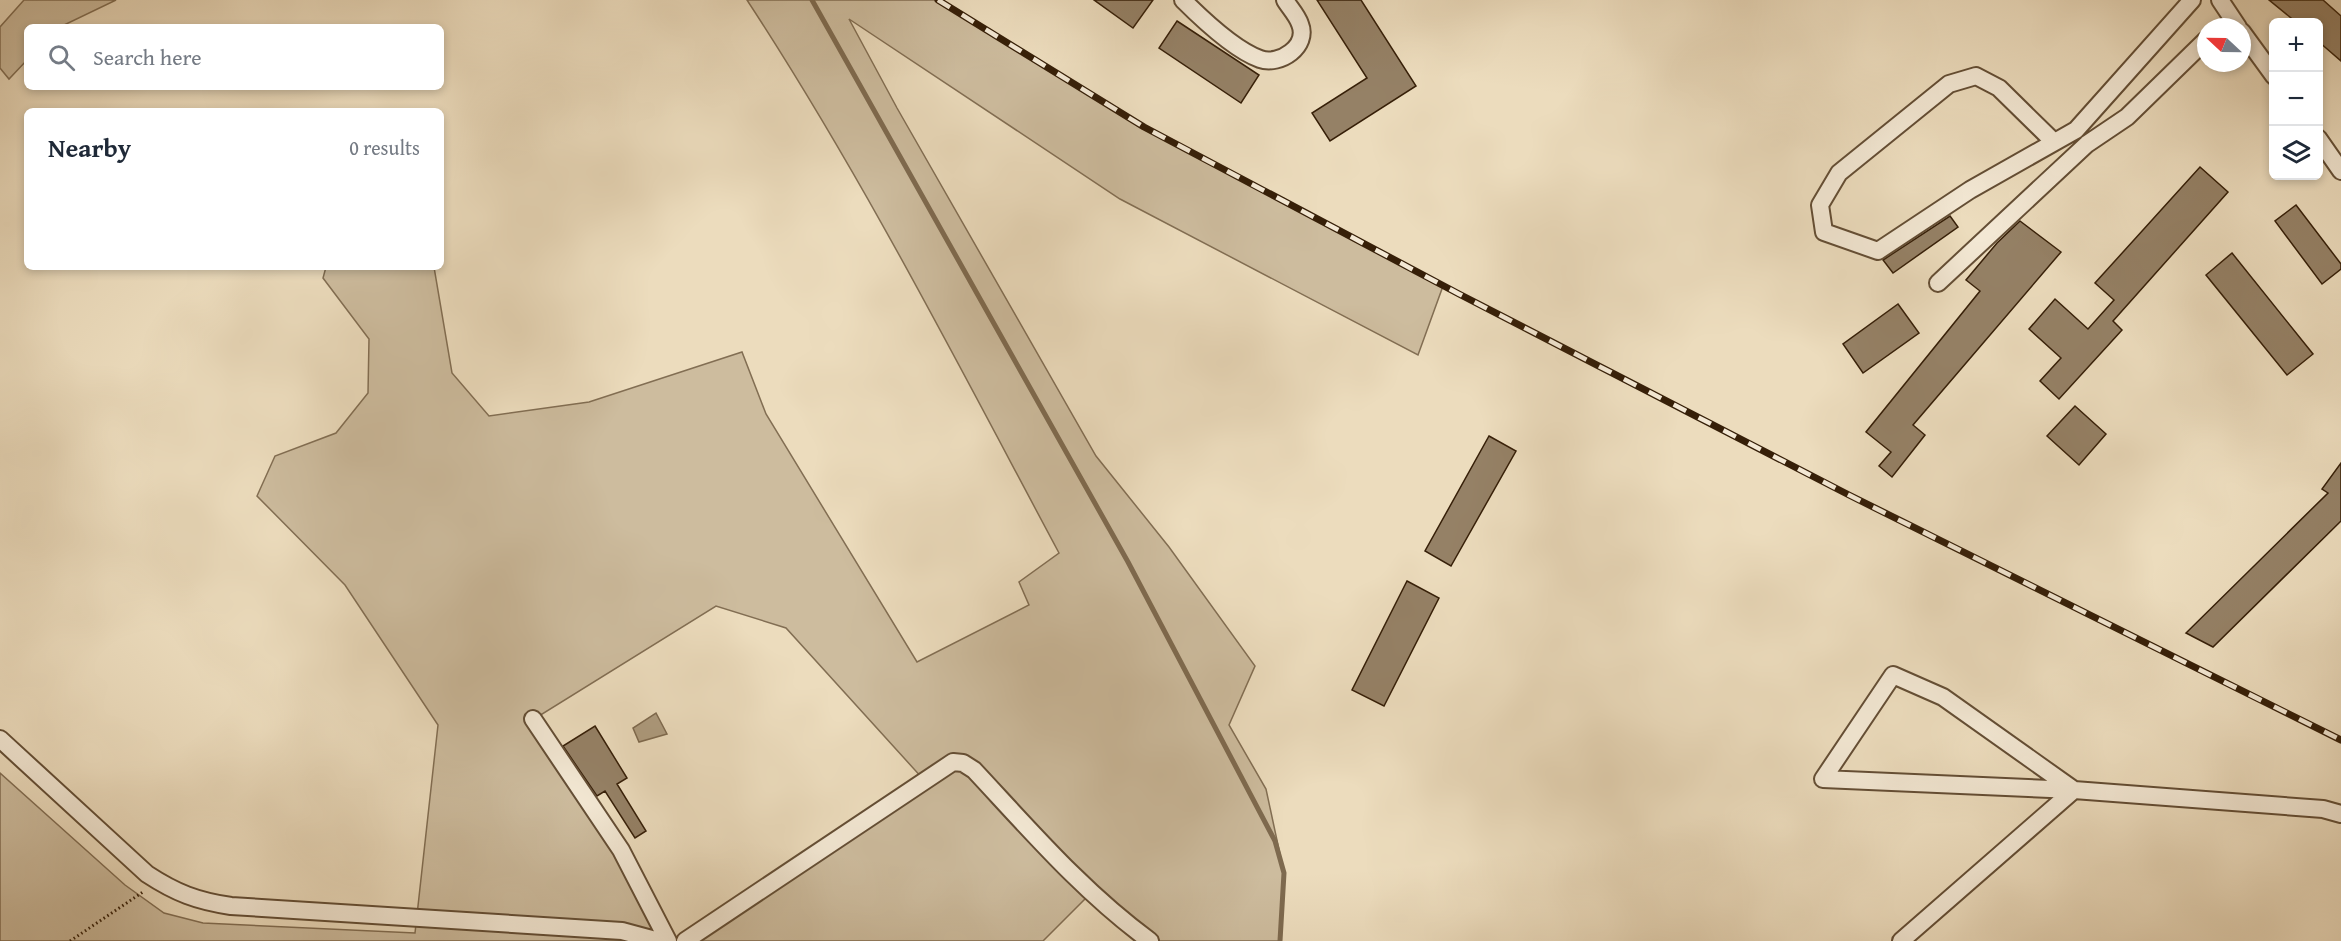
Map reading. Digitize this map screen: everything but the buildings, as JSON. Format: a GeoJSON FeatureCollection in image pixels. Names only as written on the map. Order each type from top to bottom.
{"type":"FeatureCollection","features":[{"type":"Feature","properties":{"kind":"street"},"geometry":{"type":"LineString","coordinates":[[1183,0],[1201,18],[1247,52],[1261,60],[1277,60],[1291,54],[1301,33],[1300,24],[1285,0]]}},
{"type":"Feature","properties":{"kind":"street"},"geometry":{"type":"LineString","coordinates":[[2054,142],[1999,88],[1976,76],[1949,84],[1839,173],[1820,205],[1824,232],[1878,251],[1970,190],[2076,130],[2192,0]]}},
{"type":"Feature","properties":{"kind":"street"},"geometry":{"type":"LineString","coordinates":[[2220,0],[2228,18]]}},
{"type":"Feature","properties":{"kind":"street"},"geometry":{"type":"LineString","coordinates":[[2251,44],[2271,72]]}},
{"type":"Feature","properties":{"kind":"street"},"geometry":{"type":"LineString","coordinates":[[1938,283],[2087,144],[2127,117],[2197,49]]}},
{"type":"Feature","properties":{"kind":"street"},"geometry":{"type":"LineString","coordinates":[[2323,144],[2341,171]]}},
{"type":"Feature","properties":{"kind":"street"},"geometry":{"type":"LineString","coordinates":[[2074,790],[1943,697],[1893,675],[1823,778],[2074,790],[2323,809],[2341,814]]}},
{"type":"Feature","properties":{"kind":"street"},"geometry":{"type":"LineString","coordinates":[[533,718],[621,850],[668,941]]}},
{"type":"Feature","properties":{"kind":"street"},"geometry":{"type":"LineString","coordinates":[[0,739],[108,840],[160,883],[197,901],[231,906],[622,931],[659,941]]}},
{"type":"Feature","properties":{"kind":"street"},"geometry":{"type":"LineString","coordinates":[[686,941],[953,762],[963,763],[974,770],[1078,881],[1116,916],[1150,941]]}},
{"type":"Feature","properties":{"kind":"street"},"geometry":{"type":"LineString","coordinates":[[1902,941],[2074,790]]}},
{"type":"Feature","properties":{"kind":"path"},"geometry":{"type":"LineString","coordinates":[[70,941],[104,916],[160,883]]}},
{"type":"Feature","properties":{"kind":"shaded area"},"geometry":{"type":"Polygon","coordinates":[[[24,0],[116,0],[66,24],[24,24],[24,63],[9,79],[0,68],[0,27],[24,0]]]}},
{"type":"Feature","properties":{"kind":"shaded area"},"geometry":{"type":"Polygon","coordinates":[[[747,0],[938,0],[1144,127],[1443,286],[1418,355],[1120,199],[849,19],[897,108],[1096,456],[1169,547],[1255,666],[1229,725],[1266,789],[1284,873],[1280,941],[1150,941],[1091,893],[1043,941],[685,941],[924,780],[786,628],[716,606],[534,719],[668,941],[0,941],[0,773],[125,885],[164,913],[203,923],[415,933],[438,725],[345,585],[257,496],[275,456],[336,433],[368,393],[369,339],[323,278],[325,270],[435,270],[452,373],[489,416],[589,402],[742,352],[766,414],[917,662],[1029,605],[1019,582],[1059,553],[870,203],[790,67],[747,0]]]}},
{"type":"Feature","properties":{"kind":"shaded area"},"geometry":{"type":"Polygon","coordinates":[[[656,713],[667,734],[639,742],[633,728],[656,713]]]}},
{"type":"Feature","properties":{"kind":"waterway"},"geometry":{"type":"LineString","coordinates":[[812,0],[1128,562],[1275,841],[1284,873],[1280,941]]}},
{"type":"Feature","properties":{"kind":"railway"},"geometry":{"type":"LineString","coordinates":[[938,0],[1144,127],[1459,294],[1849,495],[2341,740]]}}]}
